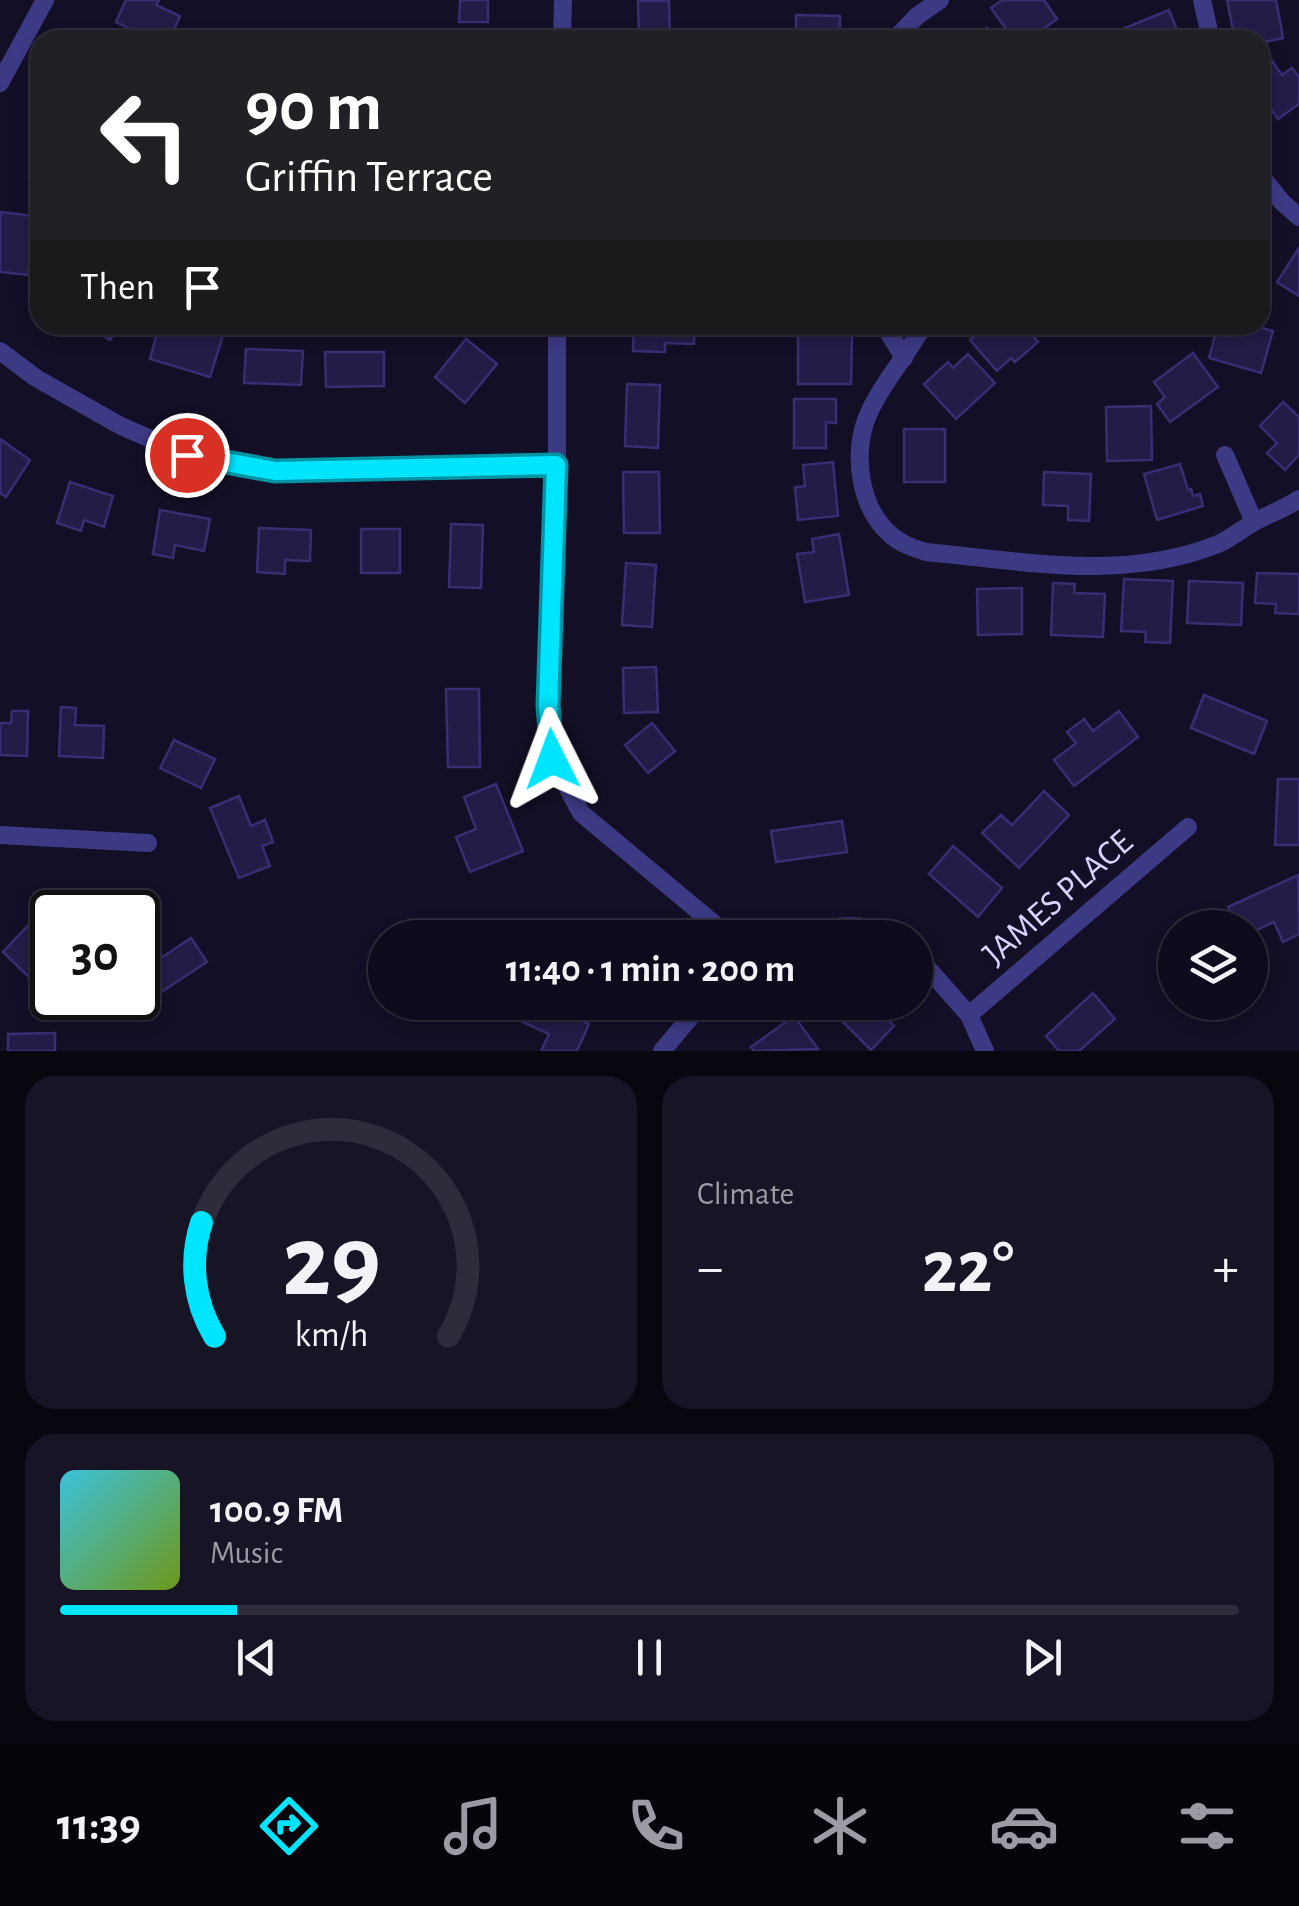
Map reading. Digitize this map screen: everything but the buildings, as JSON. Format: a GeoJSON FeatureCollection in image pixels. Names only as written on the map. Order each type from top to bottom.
{"type":"FeatureCollection","features":[{"type":"Feature","properties":{"kind":"street"},"geometry":{"type":"LineString","coordinates":[[0,83],[45,0]]}},
{"type":"Feature","properties":{"kind":"street"},"geometry":{"type":"LineString","coordinates":[[562,30],[563,0]]}},
{"type":"Feature","properties":{"kind":"street"},"geometry":{"type":"LineString","coordinates":[[900,30],[914,7],[940,0]]}},
{"type":"Feature","properties":{"kind":"street"},"geometry":{"type":"LineString","coordinates":[[1202,0],[1209,30]]}},
{"type":"Feature","properties":{"kind":"street"},"geometry":{"type":"LineString","coordinates":[[1270,188],[1299,217]]}},
{"type":"Feature","properties":{"kind":"street"},"geometry":{"type":"LineString","coordinates":[[557,335],[548,705],[552,759],[581,813],[709,920]]}},
{"type":"Feature","properties":{"kind":"street"},"geometry":{"type":"LineString","coordinates":[[890,335],[904,358]]}},
{"type":"Feature","properties":{"kind":"street"},"geometry":{"type":"LineString","coordinates":[[917,335],[875,400],[860,450],[867,500],[877,520],[907,546],[926,552],[1088,568],[1134,565],[1178,557],[1221,543],[1254,522],[1298,502]]}},
{"type":"Feature","properties":{"kind":"street"},"geometry":{"type":"LineString","coordinates":[[0,351],[36,378],[120,426],[187,455],[275,471],[556,465]]}},
{"type":"Feature","properties":{"kind":"street"},"geometry":{"type":"LineString","coordinates":[[1225,455],[1254,522]]}},
{"type":"Feature","properties":{"kind":"street","name":"JAMES PLACE"},"geometry":{"type":"LineString","coordinates":[[969,1015],[1188,827]]}},
{"type":"Feature","properties":{"kind":"street"},"geometry":{"type":"LineString","coordinates":[[0,835],[148,843]]}},
{"type":"Feature","properties":{"kind":"street"},"geometry":{"type":"LineString","coordinates":[[933,974],[969,1015],[985,1051]]}},
{"type":"Feature","properties":{"kind":"street"},"geometry":{"type":"LineString","coordinates":[[662,1051],[688,1020]]}},
{"type":"Feature","properties":{"kind":"route"},"geometry":{"type":"LineString","coordinates":[[187,455],[275,471],[556,465],[548,705],[552,759]]}}]}
